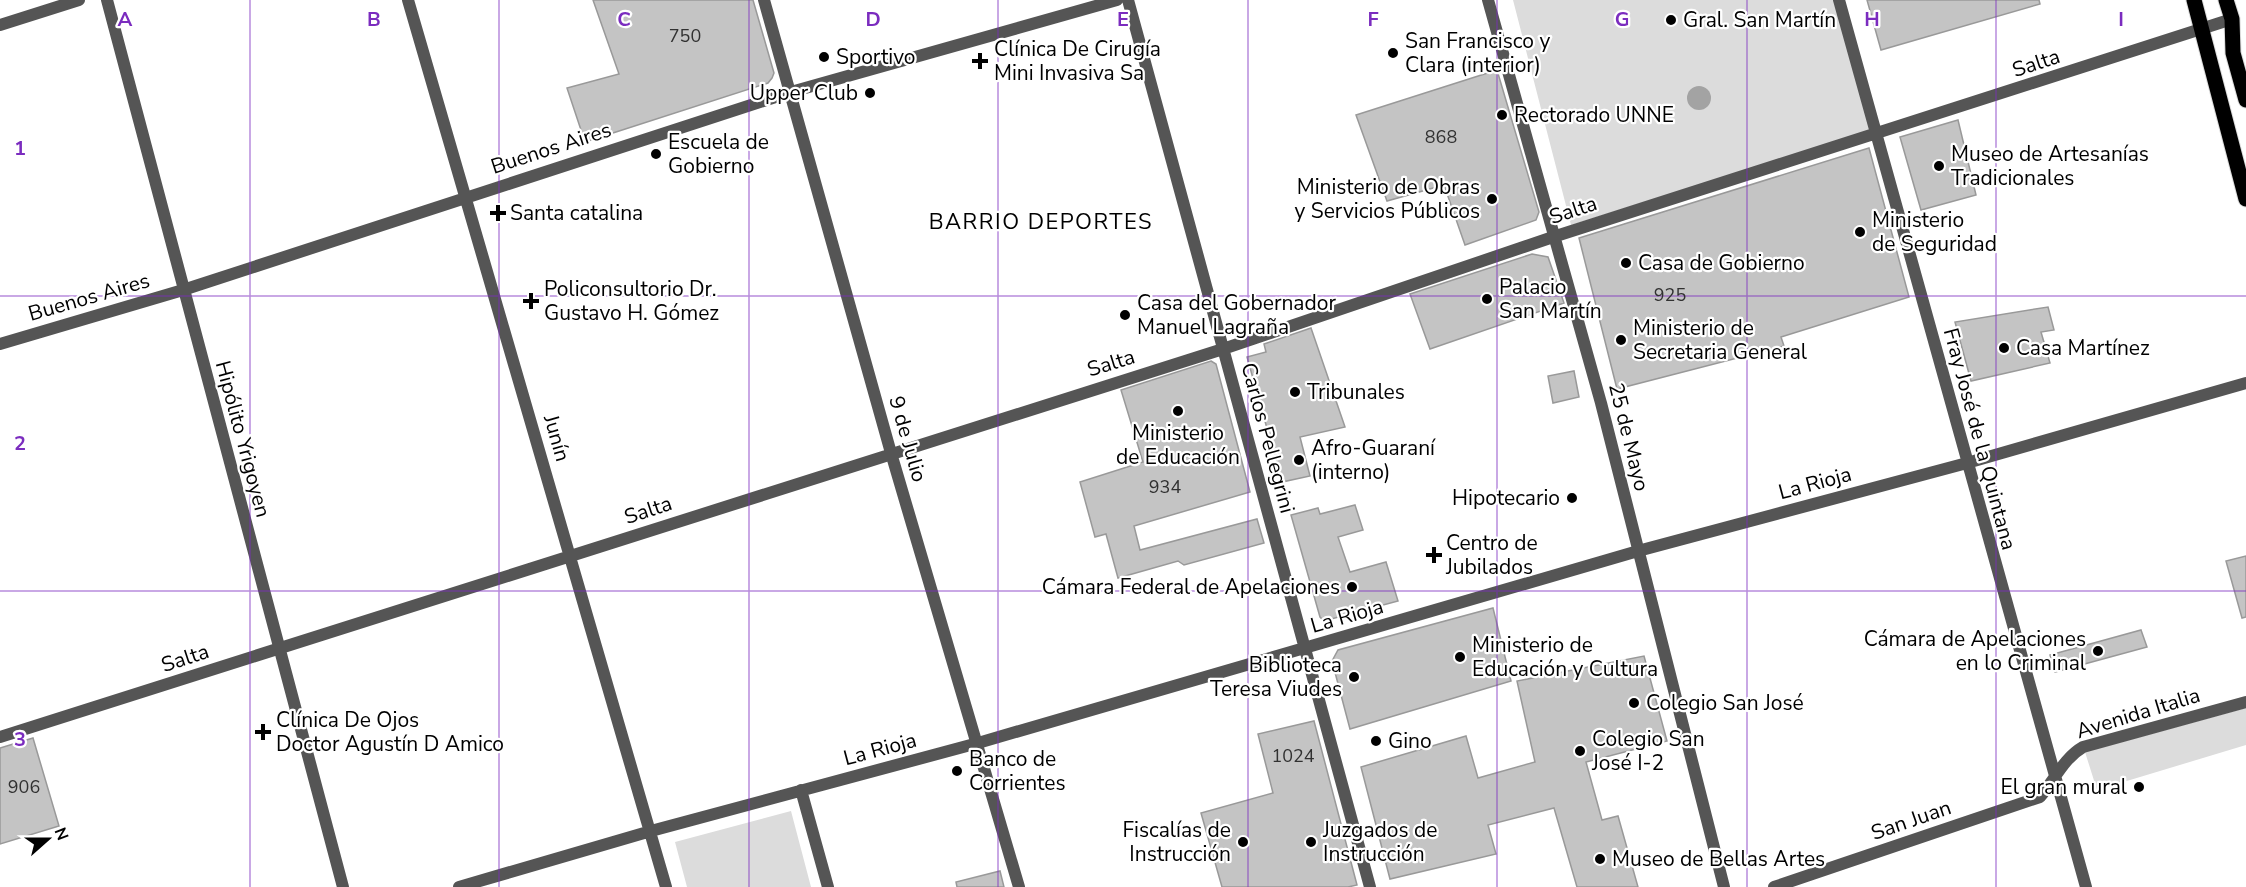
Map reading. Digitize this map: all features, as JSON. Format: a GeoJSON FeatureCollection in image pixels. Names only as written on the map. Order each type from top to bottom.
{"type":"FeatureCollection","features":[{"type":"Feature","properties":{"kind":"main road"},"geometry":{"type":"LineString","coordinates":[[2194,0],[2246,199]]}},
{"type":"Feature","properties":{"kind":"main road"},"geometry":{"type":"LineString","coordinates":[[2226,0],[2232,19],[2233,53],[2246,99]]}},
{"type":"Feature","properties":{"kind":"street"},"geometry":{"type":"LineString","coordinates":[[0,25],[79,0]]}},
{"type":"Feature","properties":{"kind":"street","name":"Hipólito Yrigoyen"},"geometry":{"type":"LineString","coordinates":[[107,0],[343,887]]}},
{"type":"Feature","properties":{"kind":"street","name":"Junín"},"geometry":{"type":"LineString","coordinates":[[408,0],[467,196],[666,887]]}},
{"type":"Feature","properties":{"kind":"street","name":"9 de Julio"},"geometry":{"type":"LineString","coordinates":[[764,0],[891,453],[1019,887]]}},
{"type":"Feature","properties":{"kind":"street","name":"Buenos Aires"},"geometry":{"type":"LineString","coordinates":[[0,344],[183,290],[791,92],[1117,0]]}},
{"type":"Feature","properties":{"kind":"street","name":"Carlos Pellegrini"},"geometry":{"type":"LineString","coordinates":[[1128,0],[1370,887]]}},
{"type":"Feature","properties":{"kind":"street","name":"25 de Mayo"},"geometry":{"type":"LineString","coordinates":[[1488,0],[1601,403],[1724,887]]}},
{"type":"Feature","properties":{"kind":"street","name":"Fray José de la Quintana"},"geometry":{"type":"LineString","coordinates":[[1839,0],[2086,887]]}},
{"type":"Feature","properties":{"kind":"street","name":"Salta"},"geometry":{"type":"LineString","coordinates":[[0,737],[1223,349],[1553,237],[2201,31],[2232,19]]}},
{"type":"Feature","properties":{"kind":"street","name":"La Rioja"},"geometry":{"type":"LineString","coordinates":[[459,887],[651,831],[978,743],[1638,551],[1967,463],[2246,383]]}},
{"type":"Feature","properties":{"kind":"street","name":"Avenida Italia"},"geometry":{"type":"LineString","coordinates":[[2055,779],[2069,755],[2084,747],[2246,702]]}},
{"type":"Feature","properties":{"kind":"street","name":"San Juan"},"geometry":{"type":"LineString","coordinates":[[1774,887],[2040,797],[2055,779]]}},
{"type":"Feature","properties":{"kind":"street"},"geometry":{"type":"LineString","coordinates":[[801,790],[828,887]]}},
{"type":"Feature","properties":{"kind":"shaded area"},"geometry":{"type":"Polygon","coordinates":[[[1513,0],[1834,0],[1873,130],[1571,225],[1513,0]]]}},
{"type":"Feature","properties":{"kind":"shaded area"},"geometry":{"type":"Polygon","coordinates":[[[1699,86],[1707,90],[1711,98],[1707,106],[1699,110],[1691,106],[1687,98],[1691,90],[1699,86]]]}},
{"type":"Feature","properties":{"kind":"shaded area"},"geometry":{"type":"Polygon","coordinates":[[[2246,708],[2246,745],[2097,790],[2085,752],[2246,708]]]}},
{"type":"Feature","properties":{"kind":"shaded area"},"geometry":{"type":"Polygon","coordinates":[[[791,811],[811,887],[687,887],[675,842],[791,811]]]}},
{"type":"Feature","properties":{"kind":"building"},"geometry":{"type":"Polygon","coordinates":[[[593,0],[753,0],[774,73],[772,78],[768,83],[585,142],[567,88],[619,74],[593,0]]]}},
{"type":"Feature","properties":{"kind":"building"},"geometry":{"type":"Polygon","coordinates":[[[1867,0],[2039,0],[2040,4],[1881,50],[1867,0]]]}},
{"type":"Feature","properties":{"kind":"building","name":"Rectorado UNNE"},"geometry":{"type":"Polygon","coordinates":[[[1497,70],[1539,212],[1536,220],[1465,245],[1444,185],[1387,201],[1356,115],[1497,70]]]}},
{"type":"Feature","properties":{"kind":"building","name":"Museo de Artesanías Tradicionales"},"geometry":{"type":"Polygon","coordinates":[[[1958,120],[1976,195],[1921,210],[1900,137],[1958,120]]]}},
{"type":"Feature","properties":{"kind":"building"},"geometry":{"type":"Polygon","coordinates":[[[1869,148],[1909,297],[1781,337],[1784,346],[1617,389],[1579,238],[1869,148]]]}},
{"type":"Feature","properties":{"kind":"building","name":"Palacio San Martín"},"geometry":{"type":"Polygon","coordinates":[[[1532,254],[1548,257],[1564,303],[1430,349],[1410,294],[1532,254]]]}},
{"type":"Feature","properties":{"kind":"building","name":"Casa Martínez"},"geometry":{"type":"Polygon","coordinates":[[[2048,307],[2054,330],[2041,332],[2050,363],[1971,381],[1955,322],[2048,307]]]}},
{"type":"Feature","properties":{"kind":"building","name":"Tribunales"},"geometry":{"type":"Polygon","coordinates":[[[1311,328],[1345,427],[1300,437],[1310,476],[1282,482],[1247,357],[1266,352],[1264,344],[1311,328]]]}},
{"type":"Feature","properties":{"kind":"building"},"geometry":{"type":"Polygon","coordinates":[[[1211,361],[1216,364],[1250,492],[1134,526],[1140,550],[1257,519],[1264,543],[1184,565],[1178,561],[1118,578],[1106,534],[1095,537],[1080,482],[1143,462],[1121,390],[1211,361]]]}},
{"type":"Feature","properties":{"kind":"building"},"geometry":{"type":"Polygon","coordinates":[[[1574,371],[1579,397],[1553,403],[1548,376],[1574,371]]]}},
{"type":"Feature","properties":{"kind":"building","name":"Cámara Federal de Apelaciones"},"geometry":{"type":"Polygon","coordinates":[[[1355,505],[1363,530],[1338,537],[1350,572],[1386,562],[1398,601],[1324,621],[1320,617],[1291,515],[1318,508],[1320,514],[1355,505]]]}},
{"type":"Feature","properties":{"kind":"building"},"geometry":{"type":"Polygon","coordinates":[[[2246,556],[2246,617],[2242,618],[2226,561],[2246,556]]]}},
{"type":"Feature","properties":{"kind":"building"},"geometry":{"type":"Polygon","coordinates":[[[1493,608],[1511,681],[1350,729],[1332,661],[1338,650],[1493,608]]]}},
{"type":"Feature","properties":{"kind":"building","name":"Cámara de Apelaciones en lo Criminal"},"geometry":{"type":"Polygon","coordinates":[[[2141,630],[2147,647],[2055,672],[2050,655],[2141,630]]]}},
{"type":"Feature","properties":{"kind":"building","name":"Colegio San José I-2"},"geometry":{"type":"Polygon","coordinates":[[[1644,656],[1667,741],[1586,762],[1602,820],[1618,816],[1638,887],[1577,887],[1554,808],[1488,825],[1496,854],[1390,879],[1361,767],[1466,736],[1478,778],[1535,762],[1517,681],[1644,656]]]}},
{"type":"Feature","properties":{"kind":"building"},"geometry":{"type":"Polygon","coordinates":[[[1314,721],[1357,885],[1348,887],[1222,887],[1201,813],[1273,793],[1258,734],[1314,721]]]}},
{"type":"Feature","properties":{"kind":"building"},"geometry":{"type":"Polygon","coordinates":[[[33,738],[59,826],[0,844],[0,748],[33,738]]]}},
{"type":"Feature","properties":{"kind":"building"},"geometry":{"type":"Polygon","coordinates":[[[1000,871],[1004,887],[957,887],[956,882],[1000,871]]]}},
{"type":"Feature","properties":{"kind":"place","name":"Gral. San Martín"},"geometry":{"type":"Point","coordinates":[1671,20]}},
{"type":"Feature","properties":{"kind":"place","name":"San Francisco y Clara (interior)"},"geometry":{"type":"Point","coordinates":[1393,53]}},
{"type":"Feature","properties":{"kind":"place","name":"Sportivo"},"geometry":{"type":"Point","coordinates":[824,57]}},
{"type":"Feature","properties":{"kind":"place","name":"Clínica De Cirugía Mini Invasiva Sa"},"geometry":{"type":"Point","coordinates":[980,61]}},
{"type":"Feature","properties":{"kind":"place","name":"Upper Club"},"geometry":{"type":"Point","coordinates":[870,93]}},
{"type":"Feature","properties":{"kind":"place","name":"Rectorado UNNE"},"geometry":{"type":"Point","coordinates":[1502,115]}},
{"type":"Feature","properties":{"kind":"place","name":"Escuela de Gobierno"},"geometry":{"type":"Point","coordinates":[656,154]}},
{"type":"Feature","properties":{"kind":"place","name":"Museo de Artesanías Tradicionales"},"geometry":{"type":"Point","coordinates":[1939,166]}},
{"type":"Feature","properties":{"kind":"place","name":"Ministerio de Obras y Servicios Públicos"},"geometry":{"type":"Point","coordinates":[1492,199]}},
{"type":"Feature","properties":{"kind":"place","name":"Santa catalina"},"geometry":{"type":"Point","coordinates":[498,213]}},
{"type":"Feature","properties":{"kind":"place","name":"Ministerio de Seguridad"},"geometry":{"type":"Point","coordinates":[1860,232]}},
{"type":"Feature","properties":{"kind":"place","name":"Casa de Gobierno"},"geometry":{"type":"Point","coordinates":[1626,263]}},
{"type":"Feature","properties":{"kind":"place","name":"Palacio San Martín"},"geometry":{"type":"Point","coordinates":[1487,299]}},
{"type":"Feature","properties":{"kind":"place","name":"Policonsultorio Dr. Gustavo H. Gómez"},"geometry":{"type":"Point","coordinates":[531,301]}},
{"type":"Feature","properties":{"kind":"place","name":"Casa del Gobernador Manuel Lagraña"},"geometry":{"type":"Point","coordinates":[1125,315]}},
{"type":"Feature","properties":{"kind":"place","name":"Ministerio de Secretaria General"},"geometry":{"type":"Point","coordinates":[1621,340]}},
{"type":"Feature","properties":{"kind":"place","name":"Casa Martínez"},"geometry":{"type":"Point","coordinates":[2004,348]}},
{"type":"Feature","properties":{"kind":"place","name":"Tribunales"},"geometry":{"type":"Point","coordinates":[1295,392]}},
{"type":"Feature","properties":{"kind":"place","name":"Ministerio de Educación"},"geometry":{"type":"Point","coordinates":[1178,411]}},
{"type":"Feature","properties":{"kind":"place","name":"Afro-Guaraní (interno)"},"geometry":{"type":"Point","coordinates":[1299,460]}},
{"type":"Feature","properties":{"kind":"place","name":"Hipotecario"},"geometry":{"type":"Point","coordinates":[1572,498]}},
{"type":"Feature","properties":{"kind":"place","name":"Centro de Jubilados"},"geometry":{"type":"Point","coordinates":[1434,555]}},
{"type":"Feature","properties":{"kind":"place","name":"Cámara Federal de Apelaciones"},"geometry":{"type":"Point","coordinates":[1352,587]}},
{"type":"Feature","properties":{"kind":"place","name":"Cámara de Apelaciones en lo Criminal"},"geometry":{"type":"Point","coordinates":[2098,651]}},
{"type":"Feature","properties":{"kind":"place","name":"Ministerio de Educación y Cultura"},"geometry":{"type":"Point","coordinates":[1460,657]}},
{"type":"Feature","properties":{"kind":"place","name":"Biblioteca Teresa Viudes"},"geometry":{"type":"Point","coordinates":[1354,677]}},
{"type":"Feature","properties":{"kind":"place","name":"Colegio San José"},"geometry":{"type":"Point","coordinates":[1634,703]}},
{"type":"Feature","properties":{"kind":"place","name":"Clínica De Ojos Doctor Agustín D Amico"},"geometry":{"type":"Point","coordinates":[263,732]}},
{"type":"Feature","properties":{"kind":"place","name":"Gino"},"geometry":{"type":"Point","coordinates":[1376,741]}},
{"type":"Feature","properties":{"kind":"place","name":"Colegio San José I-2"},"geometry":{"type":"Point","coordinates":[1580,751]}},
{"type":"Feature","properties":{"kind":"place","name":"Banco de Corrientes"},"geometry":{"type":"Point","coordinates":[957,771]}},
{"type":"Feature","properties":{"kind":"place","name":"El gran mural"},"geometry":{"type":"Point","coordinates":[2139,787]}},
{"type":"Feature","properties":{"kind":"place","name":"Fiscalías de Instrucción"},"geometry":{"type":"Point","coordinates":[1243,842]}},
{"type":"Feature","properties":{"kind":"place","name":"Juzgados de Instrucción"},"geometry":{"type":"Point","coordinates":[1311,842]}},
{"type":"Feature","properties":{"kind":"place","name":"Museo de Bellas Artes"},"geometry":{"type":"Point","coordinates":[1600,859]}},
{"type":"Feature","properties":{"kind":"district","name":"BARRIO DEPORTES"},"geometry":{"type":"Point","coordinates":[1041,222]}}]}
